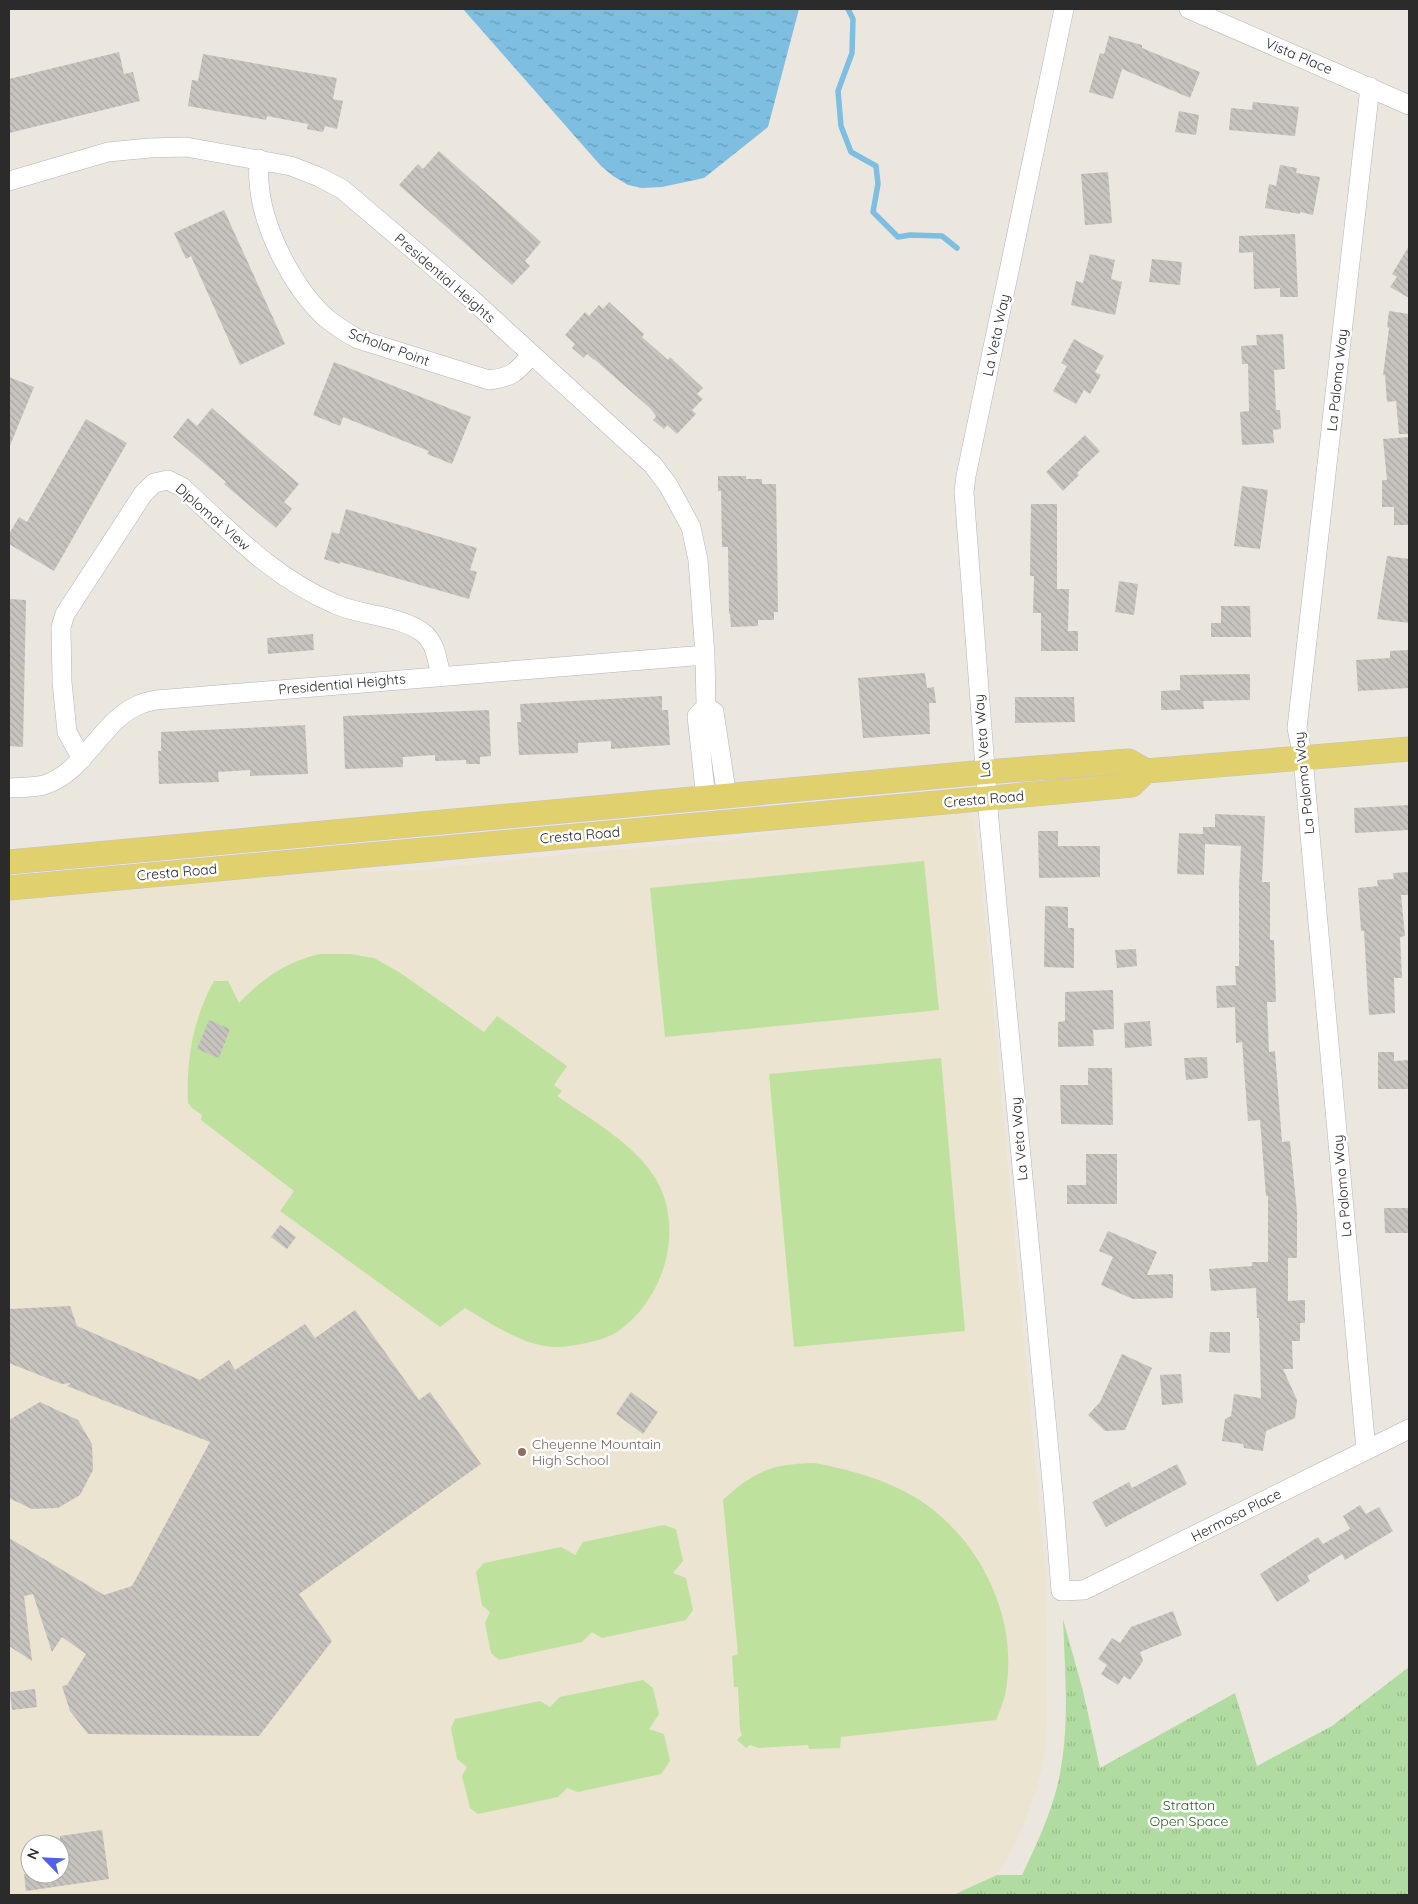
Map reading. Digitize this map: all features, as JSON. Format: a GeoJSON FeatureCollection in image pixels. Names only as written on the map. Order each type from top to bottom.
{"type":"FeatureCollection","features":[{"type":"Feature","properties":{"kind":"main road","name":"Cresta Road"},"geometry":{"type":"LineString","coordinates":[[9,862],[985,772],[1129,761],[1146,771],[1409,750]]}},
{"type":"Feature","properties":{"kind":"main road","name":"Cresta Road"},"geometry":{"type":"LineString","coordinates":[[9,888],[1132,785],[1146,771]]}},
{"type":"Feature","properties":{"kind":"street","name":"La Veta Way"},"geometry":{"type":"LineString","coordinates":[[1061,1591],[987,799],[964,492],[1064,9]]}},
{"type":"Feature","properties":{"kind":"street","name":"Vista Place"},"geometry":{"type":"LineString","coordinates":[[1188,9],[1409,105]]}},
{"type":"Feature","properties":{"kind":"street","name":"La Paloma Way"},"geometry":{"type":"LineString","coordinates":[[1366,1450],[1303,758],[1298,728],[1370,87]]}},
{"type":"Feature","properties":{"kind":"street","name":"Presidential Heights"},"geometry":{"type":"LineString","coordinates":[[9,181],[108,152],[150,148],[186,147],[292,166],[342,189],[468,296],[653,465],[680,504],[691,527],[698,560],[706,655],[706,707],[714,712],[716,798]]}},
{"type":"Feature","properties":{"kind":"street","name":"Scholar Point"},"geometry":{"type":"LineString","coordinates":[[260,159],[259,183],[263,204],[282,258],[306,296],[326,318],[358,339],[490,380],[506,378],[519,370],[531,355]]}},
{"type":"Feature","properties":{"kind":"street","name":"Diplomat View"},"geometry":{"type":"LineString","coordinates":[[82,759],[67,732],[62,682],[61,627],[65,614],[143,494],[154,483],[168,480],[182,487],[277,573],[307,591],[336,605],[407,624],[423,632],[434,646],[441,676]]}},
{"type":"Feature","properties":{"kind":"street","name":"Presidential Heights"},"geometry":{"type":"LineString","coordinates":[[9,788],[44,785],[58,778],[82,759],[114,723],[127,712],[140,704],[156,700],[706,655]]}},
{"type":"Feature","properties":{"kind":"street"},"geometry":{"type":"LineString","coordinates":[[1051,768],[1054,792]]}},
{"type":"Feature","properties":{"kind":"street","name":"Hermosa Place"},"geometry":{"type":"LineString","coordinates":[[1061,1591],[1084,1590],[1409,1428]]}},
{"type":"Feature","properties":{"kind":"shaded area","name":"Cheyenne Mountain High School"},"geometry":{"type":"Polygon","coordinates":[[[966,812],[974,820],[981,874],[1046,1580],[1047,1716],[1045,1754],[1037,1788],[1022,1828],[1015,1845],[997,1875],[953,1895],[9,1895],[9,900],[325,871],[421,870],[549,856],[730,840],[812,826],[966,812]]]}},
{"type":"Feature","properties":{"kind":"green space"},"geometry":{"type":"Polygon","coordinates":[[[924,861],[939,1010],[665,1037],[650,888],[924,861]]]}},
{"type":"Feature","properties":{"kind":"green space"},"geometry":{"type":"Polygon","coordinates":[[[319,954],[350,954],[374,958],[399,972],[484,1032],[497,1016],[567,1066],[554,1085],[562,1091],[557,1096],[612,1134],[638,1156],[657,1181],[665,1201],[669,1222],[669,1243],[665,1264],[647,1302],[633,1319],[617,1332],[596,1341],[555,1347],[531,1343],[508,1333],[465,1308],[440,1327],[280,1211],[294,1191],[201,1120],[202,1115],[188,1103],[188,1071],[196,1025],[214,981],[228,981],[239,1003],[266,978],[296,962],[319,954]]]}},
{"type":"Feature","properties":{"kind":"green space"},"geometry":{"type":"Polygon","coordinates":[[[941,1058],[965,1331],[794,1347],[769,1074],[941,1058]]]}},
{"type":"Feature","properties":{"kind":"green space"},"geometry":{"type":"Polygon","coordinates":[[[814,1463],[871,1477],[899,1488],[924,1503],[945,1520],[964,1540],[980,1563],[992,1587],[1002,1613],[1007,1640],[1008,1667],[1005,1695],[996,1720],[841,1737],[840,1748],[809,1749],[808,1745],[759,1748],[750,1745],[746,1748],[737,1740],[742,1735],[740,1730],[738,1687],[734,1687],[732,1656],[738,1654],[723,1500],[744,1482],[764,1471],[786,1465],[814,1463]]]}},
{"type":"Feature","properties":{"kind":"green space"},"geometry":{"type":"Polygon","coordinates":[[[664,1525],[676,1529],[683,1561],[673,1573],[686,1578],[693,1610],[686,1620],[602,1638],[592,1632],[582,1642],[499,1660],[491,1653],[485,1623],[490,1612],[482,1605],[476,1572],[484,1563],[561,1547],[575,1555],[583,1542],[664,1525]]]}},
{"type":"Feature","properties":{"kind":"green space","name":"Stratton Open Space"},"geometry":{"type":"Polygon","coordinates":[[[1063,1619],[1083,1691],[1100,1768],[1235,1693],[1257,1766],[1332,1726],[1409,1667],[1409,1895],[953,1895],[997,1875],[1022,1875],[1045,1823],[1056,1791],[1064,1749],[1066,1684],[1063,1619]]]}},
{"type":"Feature","properties":{"kind":"green space"},"geometry":{"type":"Polygon","coordinates":[[[643,1680],[653,1688],[659,1714],[649,1729],[664,1734],[670,1761],[661,1774],[578,1792],[567,1788],[558,1797],[478,1814],[470,1808],[462,1776],[467,1767],[457,1759],[451,1728],[455,1719],[540,1701],[550,1707],[560,1697],[643,1680]]]}},
{"type":"Feature","properties":{"kind":"water"},"geometry":{"type":"Polygon","coordinates":[[[463,9],[799,9],[768,127],[704,178],[662,187],[642,188],[628,185],[601,166],[463,9]]]}},
{"type":"Feature","properties":{"kind":"building"},"geometry":{"type":"Polygon","coordinates":[[[1109,36],[1142,45],[1142,48],[1200,72],[1190,98],[1122,69],[1113,99],[1089,92],[1100,53],[1104,54],[1109,36]]]}},
{"type":"Feature","properties":{"kind":"building"},"geometry":{"type":"Polygon","coordinates":[[[119,52],[124,74],[133,72],[140,101],[9,133],[9,79],[119,52]]]}},
{"type":"Feature","properties":{"kind":"building"},"geometry":{"type":"Polygon","coordinates":[[[203,54],[337,78],[333,99],[343,101],[337,129],[325,126],[323,132],[307,129],[308,124],[267,116],[266,120],[188,106],[192,80],[198,81],[203,54]]]}},
{"type":"Feature","properties":{"kind":"building"},"geometry":{"type":"Polygon","coordinates":[[[1253,102],[1299,107],[1295,136],[1229,130],[1231,108],[1252,110],[1253,102]]]}},
{"type":"Feature","properties":{"kind":"building"},"geometry":{"type":"Polygon","coordinates":[[[1179,111],[1199,115],[1196,135],[1175,132],[1179,111]]]}},
{"type":"Feature","properties":{"kind":"building"},"geometry":{"type":"Polygon","coordinates":[[[439,151],[541,242],[525,261],[530,266],[512,285],[399,185],[418,164],[423,169],[439,151]]]}},
{"type":"Feature","properties":{"kind":"building"},"geometry":{"type":"Polygon","coordinates":[[[1280,165],[1297,168],[1296,173],[1320,177],[1313,215],[1265,208],[1269,184],[1276,186],[1280,165]]]}},
{"type":"Feature","properties":{"kind":"building"},"geometry":{"type":"Polygon","coordinates":[[[1108,172],[1112,223],[1085,225],[1081,174],[1108,172]]]}},
{"type":"Feature","properties":{"kind":"building"},"geometry":{"type":"Polygon","coordinates":[[[224,210],[285,344],[240,365],[191,256],[186,259],[174,233],[224,210]]]}},
{"type":"Feature","properties":{"kind":"building"},"geometry":{"type":"Polygon","coordinates":[[[1295,234],[1298,297],[1280,297],[1280,288],[1254,289],[1253,252],[1239,253],[1239,236],[1295,234]]]}},
{"type":"Feature","properties":{"kind":"building"},"geometry":{"type":"Polygon","coordinates":[[[1409,246],[1409,298],[1390,287],[1397,277],[1392,274],[1409,246]]]}},
{"type":"Feature","properties":{"kind":"building"},"geometry":{"type":"Polygon","coordinates":[[[1090,254],[1115,260],[1111,279],[1122,282],[1115,315],[1071,305],[1076,281],[1083,283],[1090,254]]]}},
{"type":"Feature","properties":{"kind":"building"},"geometry":{"type":"Polygon","coordinates":[[[1152,259],[1182,262],[1180,285],[1149,282],[1152,259]]]}},
{"type":"Feature","properties":{"kind":"building"},"geometry":{"type":"Polygon","coordinates":[[[609,302],[644,334],[642,337],[668,360],[670,357],[703,388],[697,394],[703,399],[692,410],[696,414],[677,434],[667,425],[664,429],[653,420],[656,416],[651,409],[594,359],[587,354],[584,358],[572,348],[575,344],[565,335],[585,312],[589,316],[599,305],[603,309],[609,302]]]}},
{"type":"Feature","properties":{"kind":"building"},"geometry":{"type":"Polygon","coordinates":[[[1389,311],[1409,314],[1409,434],[1399,434],[1396,401],[1387,402],[1385,375],[1383,375],[1389,328],[1387,327],[1389,311]]]}},
{"type":"Feature","properties":{"kind":"building"},"geometry":{"type":"Polygon","coordinates":[[[1283,334],[1285,369],[1274,370],[1276,410],[1280,410],[1281,429],[1273,430],[1274,443],[1242,445],[1240,412],[1249,411],[1248,364],[1242,364],[1241,346],[1257,345],[1256,335],[1283,334]]]}},
{"type":"Feature","properties":{"kind":"building"},"geometry":{"type":"Polygon","coordinates":[[[1074,339],[1104,356],[1095,372],[1101,375],[1090,394],[1084,390],[1076,404],[1053,391],[1067,366],[1061,363],[1074,339]]]}},
{"type":"Feature","properties":{"kind":"building"},"geometry":{"type":"Polygon","coordinates":[[[334,362],[471,417],[452,464],[427,454],[429,451],[343,417],[340,426],[313,415],[334,362]]]}},
{"type":"Feature","properties":{"kind":"building"},"geometry":{"type":"Polygon","coordinates":[[[9,377],[34,387],[9,448],[9,377]]]}},
{"type":"Feature","properties":{"kind":"building"},"geometry":{"type":"Polygon","coordinates":[[[212,408],[299,484],[284,502],[292,509],[276,528],[173,437],[188,418],[197,426],[212,408]]]}},
{"type":"Feature","properties":{"kind":"building"},"geometry":{"type":"Polygon","coordinates":[[[86,419],[127,443],[54,571],[9,544],[9,534],[19,517],[27,522],[86,419]]]}},
{"type":"Feature","properties":{"kind":"building"},"geometry":{"type":"Polygon","coordinates":[[[1085,435],[1100,451],[1077,473],[1079,475],[1063,491],[1046,472],[1085,435]]]}},
{"type":"Feature","properties":{"kind":"building"},"geometry":{"type":"Polygon","coordinates":[[[1409,437],[1409,525],[1394,525],[1394,507],[1382,507],[1382,480],[1387,480],[1383,439],[1409,437]]]}},
{"type":"Feature","properties":{"kind":"building"},"geometry":{"type":"Polygon","coordinates":[[[718,476],[746,476],[746,479],[762,479],[762,484],[776,484],[778,612],[774,612],[774,620],[758,620],[758,626],[731,627],[729,614],[728,547],[722,547],[721,491],[718,491],[718,476]]]}},
{"type":"Feature","properties":{"kind":"building"},"geometry":{"type":"Polygon","coordinates":[[[1242,486],[1268,490],[1260,549],[1234,546],[1242,486]]]}},
{"type":"Feature","properties":{"kind":"building"},"geometry":{"type":"Polygon","coordinates":[[[1031,504],[1057,504],[1057,589],[1069,589],[1068,631],[1078,631],[1078,651],[1041,651],[1041,613],[1033,613],[1034,576],[1030,576],[1031,504]]]}},
{"type":"Feature","properties":{"kind":"building"},"geometry":{"type":"Polygon","coordinates":[[[346,509],[477,548],[470,570],[477,572],[469,599],[324,559],[332,532],[339,534],[346,509]]]}},
{"type":"Feature","properties":{"kind":"building"},"geometry":{"type":"Polygon","coordinates":[[[1387,556],[1409,559],[1409,623],[1377,619],[1387,556]]]}},
{"type":"Feature","properties":{"kind":"building"},"geometry":{"type":"Polygon","coordinates":[[[1119,581],[1138,584],[1134,615],[1115,612],[1119,581]]]}},
{"type":"Feature","properties":{"kind":"building"},"geometry":{"type":"Polygon","coordinates":[[[9,599],[26,600],[23,747],[9,746],[9,599]]]}},
{"type":"Feature","properties":{"kind":"building"},"geometry":{"type":"Polygon","coordinates":[[[1221,606],[1250,606],[1251,637],[1211,637],[1211,623],[1221,623],[1221,606]]]}},
{"type":"Feature","properties":{"kind":"building"},"geometry":{"type":"Polygon","coordinates":[[[313,634],[314,650],[268,654],[267,638],[313,634]]]}},
{"type":"Feature","properties":{"kind":"building"},"geometry":{"type":"Polygon","coordinates":[[[1409,650],[1409,688],[1358,691],[1356,660],[1390,658],[1390,651],[1409,650]]]}},
{"type":"Feature","properties":{"kind":"building"},"geometry":{"type":"Polygon","coordinates":[[[925,673],[927,688],[934,687],[936,703],[929,703],[930,734],[863,738],[858,678],[925,673]]]}},
{"type":"Feature","properties":{"kind":"building"},"geometry":{"type":"Polygon","coordinates":[[[1250,674],[1250,700],[1203,701],[1204,709],[1161,710],[1161,691],[1180,690],[1180,675],[1250,674]]]}},
{"type":"Feature","properties":{"kind":"building"},"geometry":{"type":"Polygon","coordinates":[[[662,696],[662,710],[668,710],[670,745],[611,749],[611,741],[578,743],[578,753],[519,755],[517,722],[521,722],[520,704],[662,696]]]}},
{"type":"Feature","properties":{"kind":"building"},"geometry":{"type":"Polygon","coordinates":[[[1015,697],[1074,697],[1075,722],[1015,723],[1015,697]]]}},
{"type":"Feature","properties":{"kind":"building"},"geometry":{"type":"Polygon","coordinates":[[[489,710],[491,756],[480,757],[480,764],[466,764],[466,760],[435,761],[435,755],[403,757],[403,767],[345,769],[343,716],[489,710]]]}},
{"type":"Feature","properties":{"kind":"building"},"geometry":{"type":"Polygon","coordinates":[[[305,725],[308,774],[250,776],[250,770],[218,772],[219,782],[159,784],[158,751],[161,751],[161,732],[305,725]]]}},
{"type":"Feature","properties":{"kind":"building"},"geometry":{"type":"Polygon","coordinates":[[[1409,805],[1409,830],[1355,833],[1354,808],[1409,805]]]}},
{"type":"Feature","properties":{"kind":"building"},"geometry":{"type":"Polygon","coordinates":[[[1215,814],[1265,816],[1262,882],[1270,882],[1270,940],[1274,940],[1276,1002],[1267,1002],[1269,1052],[1275,1051],[1282,1142],[1290,1141],[1297,1212],[1297,1258],[1288,1258],[1288,1301],[1305,1300],[1305,1323],[1300,1323],[1300,1341],[1292,1341],[1293,1369],[1283,1369],[1297,1400],[1295,1418],[1266,1431],[1263,1451],[1244,1448],[1243,1444],[1222,1441],[1225,1419],[1231,1416],[1234,1394],[1261,1398],[1259,1318],[1257,1318],[1256,1288],[1211,1291],[1209,1269],[1252,1266],[1252,1262],[1268,1262],[1268,1196],[1266,1196],[1260,1120],[1248,1121],[1242,1042],[1236,1043],[1235,1007],[1217,1008],[1216,986],[1236,985],[1235,966],[1239,966],[1241,846],[1205,844],[1204,875],[1177,874],[1179,833],[1203,834],[1203,827],[1215,827],[1215,814]]]}},
{"type":"Feature","properties":{"kind":"building"},"geometry":{"type":"Polygon","coordinates":[[[1038,831],[1058,831],[1058,846],[1100,846],[1100,877],[1039,878],[1038,831]]]}},
{"type":"Feature","properties":{"kind":"building"},"geometry":{"type":"Polygon","coordinates":[[[1409,872],[1409,895],[1401,895],[1405,936],[1400,937],[1402,978],[1394,978],[1395,1013],[1369,1015],[1364,931],[1361,931],[1358,888],[1378,886],[1377,880],[1394,879],[1393,873],[1409,872]]]}},
{"type":"Feature","properties":{"kind":"building"},"geometry":{"type":"Polygon","coordinates":[[[1045,906],[1068,907],[1068,928],[1074,928],[1074,968],[1044,967],[1045,906]]]}},
{"type":"Feature","properties":{"kind":"building"},"geometry":{"type":"Polygon","coordinates":[[[1136,949],[1137,966],[1117,968],[1115,950],[1136,949]]]}},
{"type":"Feature","properties":{"kind":"building"},"geometry":{"type":"Polygon","coordinates":[[[1113,990],[1114,1029],[1093,1030],[1094,1046],[1058,1047],[1058,1022],[1065,1021],[1065,992],[1113,990]]]}},
{"type":"Feature","properties":{"kind":"building"},"geometry":{"type":"Polygon","coordinates":[[[209,1020],[230,1029],[219,1058],[197,1049],[209,1020]]]}},
{"type":"Feature","properties":{"kind":"building"},"geometry":{"type":"Polygon","coordinates":[[[1150,1021],[1152,1046],[1125,1048],[1124,1023],[1150,1021]]]}},
{"type":"Feature","properties":{"kind":"building"},"geometry":{"type":"Polygon","coordinates":[[[1378,1052],[1394,1052],[1394,1061],[1409,1060],[1409,1089],[1378,1089],[1378,1052]]]}},
{"type":"Feature","properties":{"kind":"building"},"geometry":{"type":"Polygon","coordinates":[[[1207,1057],[1208,1078],[1186,1080],[1184,1058],[1207,1057]]]}},
{"type":"Feature","properties":{"kind":"building"},"geometry":{"type":"Polygon","coordinates":[[[1088,1068],[1112,1068],[1113,1125],[1061,1124],[1060,1085],[1088,1085],[1088,1068]]]}},
{"type":"Feature","properties":{"kind":"building"},"geometry":{"type":"Polygon","coordinates":[[[1086,1154],[1117,1154],[1117,1204],[1067,1204],[1067,1185],[1086,1185],[1086,1154]]]}},
{"type":"Feature","properties":{"kind":"building"},"geometry":{"type":"Polygon","coordinates":[[[1384,1208],[1409,1208],[1409,1233],[1385,1233],[1384,1208]]]}},
{"type":"Feature","properties":{"kind":"building"},"geometry":{"type":"Polygon","coordinates":[[[280,1225],[296,1237],[287,1249],[271,1237],[280,1225]]]}},
{"type":"Feature","properties":{"kind":"building"},"geometry":{"type":"Polygon","coordinates":[[[1108,1231],[1157,1252],[1147,1275],[1173,1274],[1173,1298],[1133,1299],[1101,1285],[1113,1257],[1099,1251],[1108,1231]]]}},
{"type":"Feature","properties":{"kind":"building"},"geometry":{"type":"Polygon","coordinates":[[[70,1306],[77,1326],[200,1380],[229,1360],[235,1370],[305,1324],[315,1338],[355,1310],[419,1400],[430,1392],[481,1464],[299,1594],[332,1641],[259,1736],[88,1734],[70,1711],[62,1686],[67,1685],[86,1654],[62,1637],[52,1652],[33,1594],[24,1596],[32,1661],[9,1646],[9,1538],[104,1595],[132,1586],[210,1442],[67,1386],[71,1383],[62,1384],[9,1363],[9,1309],[70,1306]]]}},
{"type":"Feature","properties":{"kind":"building"},"geometry":{"type":"Polygon","coordinates":[[[1210,1332],[1230,1332],[1230,1353],[1209,1352],[1210,1332]]]}},
{"type":"Feature","properties":{"kind":"building"},"geometry":{"type":"Polygon","coordinates":[[[1122,1354],[1152,1368],[1125,1430],[1105,1431],[1088,1415],[1100,1402],[1122,1354]]]}},
{"type":"Feature","properties":{"kind":"building"},"geometry":{"type":"Polygon","coordinates":[[[1181,1374],[1183,1403],[1162,1405],[1160,1375],[1181,1374]]]}},
{"type":"Feature","properties":{"kind":"building"},"geometry":{"type":"Polygon","coordinates":[[[631,1392],[658,1412],[643,1434],[616,1414],[631,1392]]]}},
{"type":"Feature","properties":{"kind":"building"},"geometry":{"type":"Polygon","coordinates":[[[40,1402],[78,1420],[92,1444],[93,1470],[80,1495],[58,1508],[32,1509],[9,1498],[9,1420],[40,1402]]]}},
{"type":"Feature","properties":{"kind":"building"},"geometry":{"type":"Polygon","coordinates":[[[1177,1464],[1187,1484],[1106,1527],[1092,1502],[1129,1482],[1132,1488],[1177,1464]]]}},
{"type":"Feature","properties":{"kind":"building"},"geometry":{"type":"Polygon","coordinates":[[[1360,1505],[1366,1514],[1379,1507],[1393,1531],[1345,1560],[1342,1554],[1307,1576],[1310,1581],[1277,1602],[1260,1574],[1318,1537],[1323,1544],[1350,1529],[1343,1516],[1360,1505]]]}},
{"type":"Feature","properties":{"kind":"building"},"geometry":{"type":"Polygon","coordinates":[[[1173,1611],[1182,1635],[1140,1652],[1143,1661],[1130,1680],[1124,1676],[1118,1685],[1101,1674],[1107,1665],[1098,1659],[1112,1638],[1120,1643],[1131,1627],[1173,1611]]]}},
{"type":"Feature","properties":{"kind":"building"},"geometry":{"type":"Polygon","coordinates":[[[35,1689],[37,1707],[12,1710],[10,1692],[35,1689]]]}},
{"type":"Feature","properties":{"kind":"building"},"geometry":{"type":"Polygon","coordinates":[[[102,1830],[109,1879],[26,1891],[25,1884],[70,1884],[70,1835],[102,1830]]]}},
{"type":"Feature","properties":{"kind":"waterway"},"geometry":{"type":"LineString","coordinates":[[848,9],[853,19],[852,53],[838,91],[841,126],[851,152],[876,166],[878,184],[873,212],[898,237],[910,235],[942,236],[957,248]]}},
{"type":"Feature","properties":{"kind":"place","name":"Cheyenne Mountain High School"},"geometry":{"type":"Point","coordinates":[522,1452]}}]}
